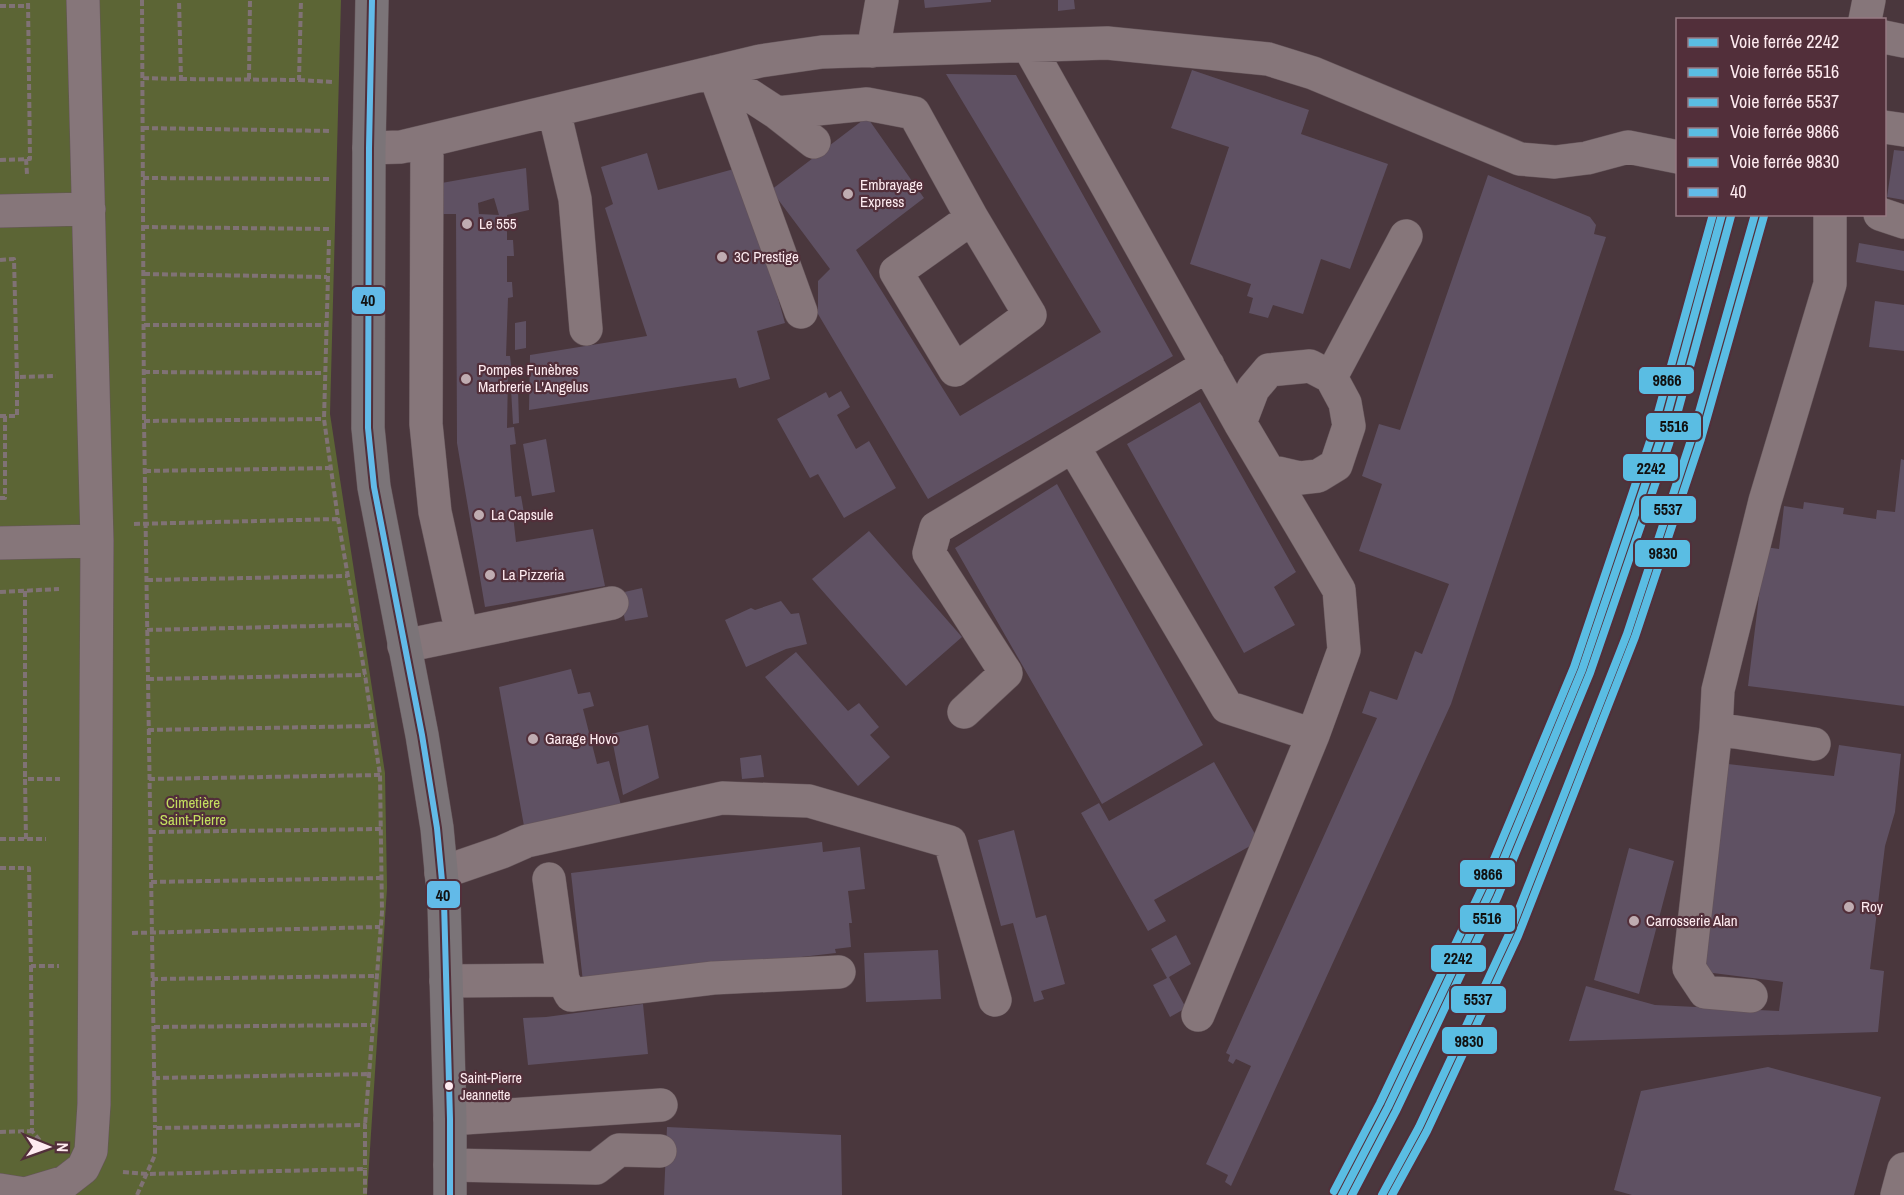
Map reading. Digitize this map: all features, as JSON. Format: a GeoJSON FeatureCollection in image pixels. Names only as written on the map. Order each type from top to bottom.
{"type":"FeatureCollection","features":[{"type":"Feature","properties":{"kind":"main road"},"geometry":{"type":"LineString","coordinates":[[372,0],[368,428],[374,487],[437,828],[444,902],[450,1180]]}},
{"type":"Feature","properties":{"kind":"lane"},"geometry":{"type":"LineString","coordinates":[[0,1190],[25,1194],[64,1182],[83,1168],[91,1151],[94,1104],[97,532],[83,0]]}},
{"type":"Feature","properties":{"kind":"lane"},"geometry":{"type":"LineString","coordinates":[[873,51],[882,0]]}},
{"type":"Feature","properties":{"kind":"lane"},"geometry":{"type":"LineString","coordinates":[[1865,18],[1869,0]]}},
{"type":"Feature","properties":{"kind":"lane"},"geometry":{"type":"LineString","coordinates":[[1886,37],[1904,41]]}},
{"type":"Feature","properties":{"kind":"lane"},"geometry":{"type":"LineString","coordinates":[[369,148],[401,147],[760,61],[822,52],[1107,43],[1268,59],[1314,73],[1520,159],[1555,162],[1587,158],[1628,147],[1676,157]]}},
{"type":"Feature","properties":{"kind":"lane"},"geometry":{"type":"LineString","coordinates":[[1029,46],[1240,423],[1339,590],[1344,650],[1313,735],[1198,1015]]}},
{"type":"Feature","properties":{"kind":"lane"},"geometry":{"type":"LineString","coordinates":[[714,72],[777,113],[814,141]]}},
{"type":"Feature","properties":{"kind":"lane"},"geometry":{"type":"LineString","coordinates":[[714,72],[801,312]]}},
{"type":"Feature","properties":{"kind":"lane"},"geometry":{"type":"LineString","coordinates":[[777,113],[867,104],[914,113],[972,218]]}},
{"type":"Feature","properties":{"kind":"lane"},"geometry":{"type":"LineString","coordinates":[[554,111],[575,199],[586,329]]}},
{"type":"Feature","properties":{"kind":"lane"},"geometry":{"type":"LineString","coordinates":[[1886,127],[1904,130]]}},
{"type":"Feature","properties":{"kind":"lane"},"geometry":{"type":"LineString","coordinates":[[427,141],[426,424],[435,512],[462,634]]}},
{"type":"Feature","properties":{"kind":"lane"},"geometry":{"type":"LineString","coordinates":[[0,211],[89,209]]}},
{"type":"Feature","properties":{"kind":"lane"},"geometry":{"type":"LineString","coordinates":[[1751,996],[1705,992],[1689,968],[1716,729],[1718,690],[1765,501],[1830,284],[1830,216]]}},
{"type":"Feature","properties":{"kind":"lane"},"geometry":{"type":"LineString","coordinates":[[1886,216],[1904,222]]}},
{"type":"Feature","properties":{"kind":"lane"},"geometry":{"type":"LineString","coordinates":[[1331,377],[1406,236]]}},
{"type":"Feature","properties":{"kind":"lane"},"geometry":{"type":"LineString","coordinates":[[964,712],[1006,673],[930,553],[936,528],[1208,365]]}},
{"type":"Feature","properties":{"kind":"lane"},"geometry":{"type":"LineString","coordinates":[[1240,423],[1253,389],[1269,370],[1310,366],[1331,377],[1345,402],[1350,426],[1336,465],[1318,476],[1300,478],[1270,471]]}},
{"type":"Feature","properties":{"kind":"lane"},"geometry":{"type":"LineString","coordinates":[[1073,446],[1227,707],[1313,735]]}},
{"type":"Feature","properties":{"kind":"lane"},"geometry":{"type":"LineString","coordinates":[[0,543],[97,532]]}},
{"type":"Feature","properties":{"kind":"lane"},"geometry":{"type":"LineString","coordinates":[[404,646],[612,603]]}},
{"type":"Feature","properties":{"kind":"lane"},"geometry":{"type":"LineString","coordinates":[[1716,729],[1814,744]]}},
{"type":"Feature","properties":{"kind":"lane"},"geometry":{"type":"LineString","coordinates":[[441,873],[527,841],[722,798],[808,801],[950,842],[995,1000]]}},
{"type":"Feature","properties":{"kind":"lane"},"geometry":{"type":"LineString","coordinates":[[549,879],[563,980],[571,994],[713,978],[839,972]]}},
{"type":"Feature","properties":{"kind":"lane"},"geometry":{"type":"LineString","coordinates":[[446,981],[563,980]]}},
{"type":"Feature","properties":{"kind":"lane"},"geometry":{"type":"LineString","coordinates":[[450,1119],[661,1105]]}},
{"type":"Feature","properties":{"kind":"lane"},"geometry":{"type":"LineString","coordinates":[[450,1180],[596,1168],[619,1150],[660,1151]]}},
{"type":"Feature","properties":{"kind":"lane"},"geometry":{"type":"LineString","coordinates":[[1897,1195],[1904,1169]]}},
{"type":"Feature","properties":{"kind":"path"},"geometry":{"type":"LineString","coordinates":[[137,1195],[155,1155],[144,421],[142,0]]}},
{"type":"Feature","properties":{"kind":"path"},"geometry":{"type":"LineString","coordinates":[[179,0],[181,79]]}},
{"type":"Feature","properties":{"kind":"path"},"geometry":{"type":"LineString","coordinates":[[249,79],[250,0]]}},
{"type":"Feature","properties":{"kind":"path"},"geometry":{"type":"LineString","coordinates":[[299,80],[301,0]]}},
{"type":"Feature","properties":{"kind":"path"},"geometry":{"type":"LineString","coordinates":[[0,6],[28,3],[30,159],[0,160]]}},
{"type":"Feature","properties":{"kind":"path"},"geometry":{"type":"LineString","coordinates":[[143,78],[333,82]]}},
{"type":"Feature","properties":{"kind":"path"},"geometry":{"type":"LineString","coordinates":[[143,128],[331,131]]}},
{"type":"Feature","properties":{"kind":"path"},"geometry":{"type":"LineString","coordinates":[[143,178],[330,179]]}},
{"type":"Feature","properties":{"kind":"path"},"geometry":{"type":"LineString","coordinates":[[143,227],[329,229]]}},
{"type":"Feature","properties":{"kind":"path"},"geometry":{"type":"LineString","coordinates":[[0,260],[14,260],[17,377],[17,416],[2,416],[5,498],[0,498]]}},
{"type":"Feature","properties":{"kind":"path"},"geometry":{"type":"LineString","coordinates":[[144,274],[327,277]]}},
{"type":"Feature","properties":{"kind":"path"},"geometry":{"type":"LineString","coordinates":[[144,325],[326,325]]}},
{"type":"Feature","properties":{"kind":"path"},"geometry":{"type":"LineString","coordinates":[[144,372],[324,373]]}},
{"type":"Feature","properties":{"kind":"path"},"geometry":{"type":"LineString","coordinates":[[17,377],[93,375]]}},
{"type":"Feature","properties":{"kind":"path"},"geometry":{"type":"LineString","coordinates":[[144,421],[324,419]]}},
{"type":"Feature","properties":{"kind":"path"},"geometry":{"type":"LineString","coordinates":[[146,471],[331,468]]}},
{"type":"Feature","properties":{"kind":"path"},"geometry":{"type":"LineString","coordinates":[[97,532],[147,524],[338,519]]}},
{"type":"Feature","properties":{"kind":"path"},"geometry":{"type":"LineString","coordinates":[[147,580],[348,576]]}},
{"type":"Feature","properties":{"kind":"path"},"geometry":{"type":"LineString","coordinates":[[0,592],[97,588]]}},
{"type":"Feature","properties":{"kind":"path"},"geometry":{"type":"LineString","coordinates":[[25,591],[26,839]]}},
{"type":"Feature","properties":{"kind":"path"},"geometry":{"type":"LineString","coordinates":[[147,630],[357,626]]}},
{"type":"Feature","properties":{"kind":"path"},"geometry":{"type":"LineString","coordinates":[[148,679],[365,675]]}},
{"type":"Feature","properties":{"kind":"path"},"geometry":{"type":"LineString","coordinates":[[148,730],[373,726]]}},
{"type":"Feature","properties":{"kind":"path"},"geometry":{"type":"LineString","coordinates":[[149,779],[380,775]]}},
{"type":"Feature","properties":{"kind":"path"},"geometry":{"type":"LineString","coordinates":[[25,779],[96,778]]}},
{"type":"Feature","properties":{"kind":"path"},"geometry":{"type":"LineString","coordinates":[[150,832],[381,829]]}},
{"type":"Feature","properties":{"kind":"path"},"geometry":{"type":"LineString","coordinates":[[0,840],[46,839]]}},
{"type":"Feature","properties":{"kind":"path"},"geometry":{"type":"LineString","coordinates":[[0,868],[29,868],[32,1131],[70,1178]]}},
{"type":"Feature","properties":{"kind":"path"},"geometry":{"type":"LineString","coordinates":[[151,882],[381,878]]}},
{"type":"Feature","properties":{"kind":"path"},"geometry":{"type":"LineString","coordinates":[[95,933],[380,927]]}},
{"type":"Feature","properties":{"kind":"path"},"geometry":{"type":"LineString","coordinates":[[31,966],[95,965]]}},
{"type":"Feature","properties":{"kind":"path"},"geometry":{"type":"LineString","coordinates":[[152,979],[376,976]]}},
{"type":"Feature","properties":{"kind":"path"},"geometry":{"type":"LineString","coordinates":[[154,1027],[372,1025]]}},
{"type":"Feature","properties":{"kind":"path"},"geometry":{"type":"LineString","coordinates":[[154,1078],[370,1074]]}},
{"type":"Feature","properties":{"kind":"path"},"geometry":{"type":"LineString","coordinates":[[155,1128],[365,1125],[365,1195]]}},
{"type":"Feature","properties":{"kind":"path"},"geometry":{"type":"LineString","coordinates":[[0,1132],[32,1131]]}},
{"type":"Feature","properties":{"kind":"path"},"geometry":{"type":"LineString","coordinates":[[147,1174],[364,1169]]}},
{"type":"Feature","properties":{"kind":"green space","name":"Cimetière Saint-Pierre"},"geometry":{"type":"Polygon","coordinates":[[[0,0],[341,0],[330,414],[385,773],[387,888],[367,1195],[0,1195],[0,0]]]}},
{"type":"Feature","properties":{"kind":"building"},"geometry":{"type":"Polygon","coordinates":[[[924,0],[991,0],[991,2],[925,8],[924,0]]]}},
{"type":"Feature","properties":{"kind":"building"},"geometry":{"type":"Polygon","coordinates":[[[1058,0],[1074,0],[1075,9],[1058,11],[1058,0]]]}},
{"type":"Feature","properties":{"kind":"building"},"geometry":{"type":"Polygon","coordinates":[[[1192,70],[1309,110],[1301,134],[1388,164],[1350,269],[1321,259],[1303,314],[1273,305],[1268,318],[1249,313],[1253,298],[1247,296],[1251,284],[1190,264],[1229,147],[1171,128],[1192,70]]]}},
{"type":"Feature","properties":{"kind":"building"},"geometry":{"type":"Polygon","coordinates":[[[946,74],[1016,75],[1173,356],[928,499],[818,314],[818,281],[830,269],[771,190],[867,117],[924,198],[856,250],[960,416],[1101,332],[946,74]]]}},
{"type":"Feature","properties":{"kind":"building"},"geometry":{"type":"Polygon","coordinates":[[[1894,150],[1904,151],[1904,200],[1887,197],[1894,150]]]}},
{"type":"Feature","properties":{"kind":"building"},"geometry":{"type":"Polygon","coordinates":[[[647,153],[658,190],[741,167],[785,323],[757,331],[770,379],[739,388],[736,378],[529,410],[530,355],[647,336],[605,208],[613,204],[601,167],[647,153]]]}},
{"type":"Feature","properties":{"kind":"building"},"geometry":{"type":"Polygon","coordinates":[[[526,168],[529,210],[507,215],[507,240],[513,240],[514,256],[507,256],[507,282],[512,282],[513,297],[508,298],[506,356],[510,356],[512,373],[508,373],[507,428],[514,427],[516,444],[510,445],[515,497],[521,496],[524,513],[513,515],[516,542],[593,529],[605,586],[485,607],[457,443],[456,214],[437,214],[436,184],[526,168]],[[494,198],[478,203],[479,214],[499,215],[494,198]]]}},
{"type":"Feature","properties":{"kind":"building"},"geometry":{"type":"Polygon","coordinates":[[[1488,175],[1590,217],[1596,225],[1594,234],[1606,237],[1451,704],[1231,1186],[1225,1182],[1228,1175],[1206,1164],[1251,1066],[1236,1059],[1233,1064],[1228,1061],[1230,1055],[1226,1053],[1377,718],[1362,713],[1370,691],[1397,700],[1415,651],[1422,654],[1449,584],[1359,551],[1382,484],[1362,476],[1379,424],[1400,430],[1488,175]]]}},
{"type":"Feature","properties":{"kind":"building"},"geometry":{"type":"Polygon","coordinates":[[[1859,243],[1904,251],[1904,271],[1856,262],[1859,243]]]}},
{"type":"Feature","properties":{"kind":"building"},"geometry":{"type":"Polygon","coordinates":[[[1875,301],[1904,305],[1904,351],[1869,347],[1875,301]]]}},
{"type":"Feature","properties":{"kind":"building"},"geometry":{"type":"Polygon","coordinates":[[[526,321],[526,348],[515,350],[515,323],[526,321]]]}},
{"type":"Feature","properties":{"kind":"building"},"geometry":{"type":"Polygon","coordinates":[[[511,389],[518,389],[519,423],[513,424],[511,389]]]}},
{"type":"Feature","properties":{"kind":"building"},"geometry":{"type":"Polygon","coordinates":[[[841,391],[850,407],[837,415],[856,449],[869,441],[896,488],[844,518],[818,474],[810,478],[777,419],[826,392],[829,398],[841,391]]]}},
{"type":"Feature","properties":{"kind":"building"},"geometry":{"type":"Polygon","coordinates":[[[1200,402],[1296,572],[1274,587],[1295,625],[1244,653],[1127,444],[1200,402]]]}},
{"type":"Feature","properties":{"kind":"building"},"geometry":{"type":"Polygon","coordinates":[[[546,439],[555,492],[532,496],[523,444],[546,439]]]}},
{"type":"Feature","properties":{"kind":"building"},"geometry":{"type":"Polygon","coordinates":[[[1901,459],[1904,460],[1904,706],[1748,686],[1765,547],[1779,549],[1784,506],[1803,509],[1804,502],[1844,508],[1843,514],[1876,519],[1877,510],[1895,512],[1901,459]]]}},
{"type":"Feature","properties":{"kind":"building"},"geometry":{"type":"Polygon","coordinates":[[[1057,484],[1203,745],[1102,804],[955,548],[1057,484]]]}},
{"type":"Feature","properties":{"kind":"building"},"geometry":{"type":"Polygon","coordinates":[[[869,531],[962,637],[906,686],[812,579],[869,531]]]}},
{"type":"Feature","properties":{"kind":"building"},"geometry":{"type":"Polygon","coordinates":[[[642,588],[648,617],[625,621],[620,593],[642,588]]]}},
{"type":"Feature","properties":{"kind":"building"},"geometry":{"type":"Polygon","coordinates":[[[781,601],[791,614],[799,613],[807,644],[786,649],[746,667],[725,620],[751,608],[755,610],[781,601]]]}},
{"type":"Feature","properties":{"kind":"building"},"geometry":{"type":"Polygon","coordinates":[[[796,652],[848,711],[859,703],[879,727],[870,735],[890,757],[858,786],[765,677],[796,652]]]}},
{"type":"Feature","properties":{"kind":"building"},"geometry":{"type":"Polygon","coordinates":[[[571,669],[578,694],[590,692],[594,706],[583,709],[597,764],[609,761],[621,805],[524,826],[499,687],[571,669]]]}},
{"type":"Feature","properties":{"kind":"building"},"geometry":{"type":"Polygon","coordinates":[[[648,725],[659,778],[623,795],[611,734],[648,725]]]}},
{"type":"Feature","properties":{"kind":"building"},"geometry":{"type":"Polygon","coordinates":[[[1839,745],[1901,754],[1895,812],[1885,846],[1870,969],[1884,971],[1878,1032],[1569,1041],[1586,986],[1655,1005],[1779,1011],[1783,982],[1705,972],[1728,764],[1834,776],[1839,745]]]}},
{"type":"Feature","properties":{"kind":"building"},"geometry":{"type":"Polygon","coordinates":[[[761,755],[764,777],[742,779],[740,758],[761,755]]]}},
{"type":"Feature","properties":{"kind":"building"},"geometry":{"type":"Polygon","coordinates":[[[1214,762],[1259,841],[1154,900],[1166,921],[1148,931],[1081,813],[1099,803],[1109,821],[1214,762]]]}},
{"type":"Feature","properties":{"kind":"building"},"geometry":{"type":"Polygon","coordinates":[[[1014,830],[1036,918],[1046,915],[1065,984],[1041,991],[1044,999],[1034,1002],[1013,923],[1001,926],[978,840],[1014,830]]]}},
{"type":"Feature","properties":{"kind":"building"},"geometry":{"type":"Polygon","coordinates":[[[822,842],[823,852],[860,847],[865,889],[848,891],[852,923],[849,923],[851,947],[835,949],[836,953],[583,982],[571,873],[822,842]]]}},
{"type":"Feature","properties":{"kind":"building","name":"Carrosserie Alan"},"geometry":{"type":"Polygon","coordinates":[[[1629,848],[1674,861],[1639,994],[1594,980],[1629,848]]]}},
{"type":"Feature","properties":{"kind":"building"},"geometry":{"type":"Polygon","coordinates":[[[1176,935],[1191,964],[1169,977],[1186,1008],[1170,1017],[1153,985],[1167,978],[1151,949],[1176,935]]]}},
{"type":"Feature","properties":{"kind":"building"},"geometry":{"type":"Polygon","coordinates":[[[938,950],[941,999],[866,1002],[864,953],[938,950]]]}},
{"type":"Feature","properties":{"kind":"building"},"geometry":{"type":"Polygon","coordinates":[[[643,1004],[648,1054],[528,1065],[523,1018],[643,1004]]]}},
{"type":"Feature","properties":{"kind":"building"},"geometry":{"type":"Polygon","coordinates":[[[1768,1067],[1881,1097],[1854,1195],[1632,1195],[1614,1190],[1641,1091],[1768,1067]]]}},
{"type":"Feature","properties":{"kind":"building"},"geometry":{"type":"Polygon","coordinates":[[[667,1127],[841,1135],[842,1195],[664,1195],[667,1127]]]}},
{"type":"Feature","properties":{"kind":"rail line","name":"9866"},"geometry":{"type":"LineString","coordinates":[[1334,1191],[1380,1103],[1482,888],[1574,667],[1651,438],[1712,216]]}},
{"type":"Feature","properties":{"kind":"rail line","name":"2242"},"geometry":{"type":"LineString","coordinates":[[1342,1195],[1388,1107],[1490,892],[1582,670],[1660,441],[1721,216]]}},
{"type":"Feature","properties":{"kind":"rail line","name":"5516"},"geometry":{"type":"LineString","coordinates":[[1352,1195],[1396,1111],[1498,896],[1590,673],[1669,444],[1731,216]]}},
{"type":"Feature","properties":{"kind":"rail line","name":"5537"},"geometry":{"type":"LineString","coordinates":[[1382,1195],[1419,1127],[1510,932],[1627,634],[1692,437],[1754,216]]}},
{"type":"Feature","properties":{"kind":"rail line","name":"9830"},"geometry":{"type":"LineString","coordinates":[[1392,1195],[1427,1131],[1518,936],[1635,637],[1701,439],[1764,216]]}},
{"type":"Feature","properties":{"kind":"transit line","name":"40"},"geometry":{"type":"LineString","coordinates":[[372,0],[368,428],[374,487],[422,735],[437,828],[444,902],[450,1195]]}},
{"type":"Feature","properties":{"kind":"place","name":"Embrayage Express"},"geometry":{"type":"Point","coordinates":[848,194]}},
{"type":"Feature","properties":{"kind":"place","name":"Le 555"},"geometry":{"type":"Point","coordinates":[467,224]}},
{"type":"Feature","properties":{"kind":"place","name":"3C Prestige"},"geometry":{"type":"Point","coordinates":[722,257]}},
{"type":"Feature","properties":{"kind":"place","name":"Pompes Funèbres Marbrerie L'Angelus"},"geometry":{"type":"Point","coordinates":[466,379]}},
{"type":"Feature","properties":{"kind":"place","name":"La Capsule"},"geometry":{"type":"Point","coordinates":[479,515]}},
{"type":"Feature","properties":{"kind":"place","name":"La Pizzeria"},"geometry":{"type":"Point","coordinates":[490,575]}},
{"type":"Feature","properties":{"kind":"place","name":"Garage Hovo"},"geometry":{"type":"Point","coordinates":[533,739]}},
{"type":"Feature","properties":{"kind":"place","name":"Roy"},"geometry":{"type":"Point","coordinates":[1849,907]}},
{"type":"Feature","properties":{"kind":"place","name":"Carrosserie Alan"},"geometry":{"type":"Point","coordinates":[1634,921]}},
{"type":"Feature","properties":{"kind":"place","name":"Saint-Pierre Jeannette"},"geometry":{"type":"Point","coordinates":[449,1086]}}]}
